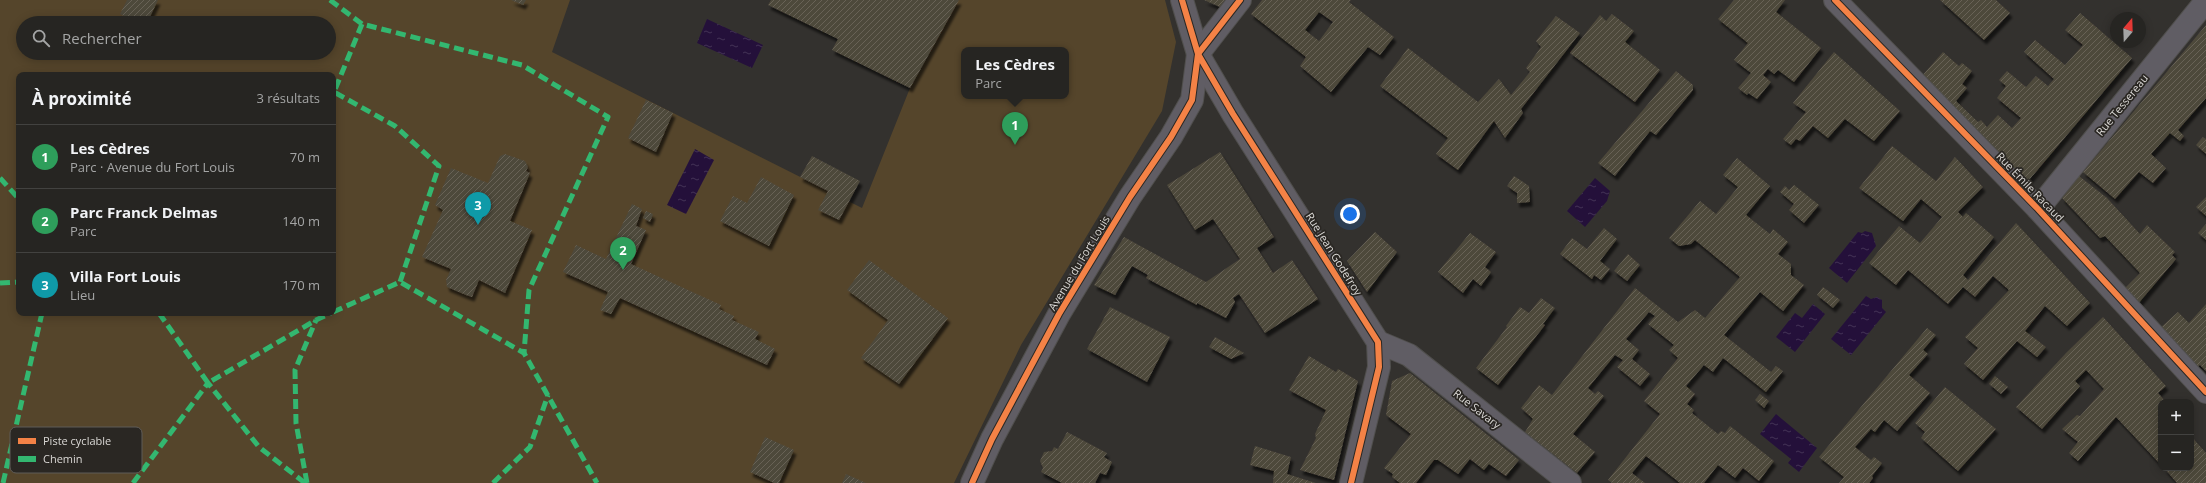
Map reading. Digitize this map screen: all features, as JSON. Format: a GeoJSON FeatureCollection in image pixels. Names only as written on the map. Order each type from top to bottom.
{"type":"FeatureCollection","features":[{"type":"Feature","properties":{"kind":"street"},"geometry":{"type":"LineString","coordinates":[[1182,0],[1198,54]]}},
{"type":"Feature","properties":{"kind":"street"},"geometry":{"type":"LineString","coordinates":[[1198,54],[1240,0]]}},
{"type":"Feature","properties":{"kind":"street","name":"Rue Émile Racaud"},"geometry":{"type":"LineString","coordinates":[[1835,0],[2038,209],[2206,392]]}},
{"type":"Feature","properties":{"kind":"street","name":"Rue Tessereau"},"geometry":{"type":"LineString","coordinates":[[2038,209],[2206,1]]}},
{"type":"Feature","properties":{"kind":"street","name":"Rue Jean Godefroy"},"geometry":{"type":"LineString","coordinates":[[1198,54],[1233,114],[1378,342]]}},
{"type":"Feature","properties":{"kind":"street","name":"Avenue du Fort Louis"},"geometry":{"type":"LineString","coordinates":[[972,483],[992,439],[1059,314],[1130,197],[1171,137],[1192,100],[1198,54]]}},
{"type":"Feature","properties":{"kind":"street"},"geometry":{"type":"LineString","coordinates":[[1351,483],[1379,367],[1378,342]]}},
{"type":"Feature","properties":{"kind":"street","name":"Rue Savary"},"geometry":{"type":"LineString","coordinates":[[1378,342],[1409,355],[1570,483]]}},
{"type":"Feature","properties":{"kind":"shaded area"},"geometry":{"type":"Polygon","coordinates":[[[0,0],[570,0],[552,52],[862,208],[910,88],[929,54],[923,50],[913,0],[1165,0],[1176,42],[1162,111],[1021,345],[954,483],[0,483],[0,0]]]}},
{"type":"Feature","properties":{"kind":"water"},"geometry":{"type":"Polygon","coordinates":[[[707,19],[763,45],[752,68],[697,43],[707,19]]]}},
{"type":"Feature","properties":{"kind":"water"},"geometry":{"type":"Polygon","coordinates":[[[695,149],[714,160],[686,214],[667,205],[695,149]]]}},
{"type":"Feature","properties":{"kind":"water"},"geometry":{"type":"Polygon","coordinates":[[[1595,178],[1610,191],[1607,201],[1585,227],[1567,211],[1595,178]]]}},
{"type":"Feature","properties":{"kind":"water"},"geometry":{"type":"Polygon","coordinates":[[[1865,231],[1872,233],[1876,246],[1847,283],[1829,268],[1858,232],[1862,233],[1865,231]]]}},
{"type":"Feature","properties":{"kind":"water"},"geometry":{"type":"Polygon","coordinates":[[[1866,296],[1871,299],[1877,297],[1882,300],[1882,308],[1886,312],[1851,355],[1831,339],[1866,296]]]}},
{"type":"Feature","properties":{"kind":"water"},"geometry":{"type":"Polygon","coordinates":[[[1813,304],[1825,314],[1795,352],[1776,337],[1795,313],[1802,318],[1813,304]]]}},
{"type":"Feature","properties":{"kind":"water"},"geometry":{"type":"Polygon","coordinates":[[[1776,414],[1817,448],[1799,472],[1788,463],[1791,459],[1760,434],[1776,414]]]}},
{"type":"Feature","properties":{"kind":"building"},"geometry":{"type":"Polygon","coordinates":[[[127,0],[158,0],[150,16],[124,16],[120,14],[127,0]]]}},
{"type":"Feature","properties":{"kind":"building"},"geometry":{"type":"Polygon","coordinates":[[[511,0],[526,0],[523,5],[511,0]]]}},
{"type":"Feature","properties":{"kind":"building"},"geometry":{"type":"Polygon","coordinates":[[[771,0],[959,0],[910,88],[832,50],[838,39],[768,5],[771,0]]]}},
{"type":"Feature","properties":{"kind":"building"},"geometry":{"type":"Polygon","coordinates":[[[1204,0],[1225,0],[1220,7],[1204,0]]]}},
{"type":"Feature","properties":{"kind":"building"},"geometry":{"type":"Polygon","coordinates":[[[1262,0],[1351,0],[1349,2],[1394,37],[1380,55],[1368,47],[1331,92],[1300,66],[1306,57],[1251,14],[1262,0]],[[1319,12],[1305,30],[1319,41],[1333,22],[1319,12]]]}},
{"type":"Feature","properties":{"kind":"building"},"geometry":{"type":"Polygon","coordinates":[[[1734,0],[1785,0],[1776,12],[1821,48],[1794,82],[1778,70],[1774,74],[1768,69],[1763,75],[1771,82],[1757,99],[1748,93],[1747,95],[1738,88],[1751,73],[1734,60],[1748,43],[1718,19],[1734,0]]]}},
{"type":"Feature","properties":{"kind":"building"},"geometry":{"type":"Polygon","coordinates":[[[1940,0],[1996,0],[2010,13],[1984,40],[1940,0]]]}},
{"type":"Feature","properties":{"kind":"building"},"geometry":{"type":"Polygon","coordinates":[[[2080,13],[2110,39],[2110,48],[2120,48],[2132,58],[2023,187],[1921,77],[1943,52],[1959,66],[1962,63],[1972,71],[1962,84],[1967,88],[1956,101],[1978,122],[1981,120],[1987,127],[1998,115],[2012,128],[2021,118],[1997,98],[2006,86],[1999,80],[2007,71],[2026,87],[2036,76],[2048,86],[2054,79],[2024,52],[2035,40],[2065,65],[2083,45],[2065,30],[2080,13]]]}},
{"type":"Feature","properties":{"kind":"building"},"geometry":{"type":"Polygon","coordinates":[[[1612,14],[1634,31],[1625,42],[1660,70],[1635,102],[1570,53],[1600,15],[1606,21],[1612,14]]]}},
{"type":"Feature","properties":{"kind":"building"},"geometry":{"type":"Polygon","coordinates":[[[1556,16],[1580,33],[1521,109],[1523,113],[1505,138],[1494,121],[1458,170],[1436,154],[1448,138],[1380,86],[1408,48],[1478,102],[1499,79],[1511,95],[1530,72],[1526,68],[1541,47],[1536,41],[1556,16]]]}},
{"type":"Feature","properties":{"kind":"building"},"geometry":{"type":"Polygon","coordinates":[[[2206,25],[2206,98],[2178,130],[2184,136],[2180,141],[2170,133],[2151,154],[2166,168],[2153,183],[2139,172],[2115,199],[2083,172],[2206,25]]]}},
{"type":"Feature","properties":{"kind":"building"},"geometry":{"type":"Polygon","coordinates":[[[1834,52],[1900,111],[1874,141],[1845,119],[1828,138],[1813,126],[1800,141],[1796,139],[1791,145],[1783,139],[1806,112],[1793,103],[1834,52]]]}},
{"type":"Feature","properties":{"kind":"building"},"geometry":{"type":"Polygon","coordinates":[[[1676,71],[1693,85],[1693,90],[1656,135],[1650,131],[1615,176],[1598,163],[1676,71]]]}},
{"type":"Feature","properties":{"kind":"building"},"geometry":{"type":"Polygon","coordinates":[[[646,100],[673,113],[656,152],[628,138],[646,100]]]}},
{"type":"Feature","properties":{"kind":"building"},"geometry":{"type":"Polygon","coordinates":[[[2203,137],[2206,139],[2206,154],[2196,145],[2203,137]]]}},
{"type":"Feature","properties":{"kind":"building"},"geometry":{"type":"Polygon","coordinates":[[[1892,146],[1936,181],[1955,157],[1983,187],[1958,212],[1963,217],[1966,213],[1994,237],[1963,275],[1968,280],[2016,223],[2090,303],[2067,326],[2045,306],[2025,331],[2046,347],[2037,357],[2017,341],[1983,380],[1964,364],[1978,348],[1965,337],[2009,290],[1993,276],[1975,297],[1963,287],[1948,304],[1908,270],[1896,285],[1869,263],[1899,226],[1920,243],[1942,217],[1921,199],[1903,221],[1859,188],[1892,146]]]}},
{"type":"Feature","properties":{"kind":"building"},"geometry":{"type":"Polygon","coordinates":[[[1220,152],[1274,237],[1257,248],[1273,273],[1292,260],[1318,299],[1265,333],[1239,294],[1233,298],[1235,302],[1226,318],[1197,303],[1197,305],[1146,278],[1148,275],[1132,266],[1115,295],[1094,285],[1124,237],[1206,282],[1240,259],[1213,219],[1195,230],[1167,185],[1220,152]]]}},
{"type":"Feature","properties":{"kind":"building"},"geometry":{"type":"Polygon","coordinates":[[[505,154],[525,161],[528,167],[526,171],[530,173],[510,221],[532,230],[505,293],[479,280],[472,297],[447,287],[446,280],[451,269],[422,257],[443,210],[435,205],[451,168],[488,183],[500,156],[505,154]]]}},
{"type":"Feature","properties":{"kind":"building"},"geometry":{"type":"Polygon","coordinates":[[[812,156],[860,181],[839,220],[818,210],[828,191],[800,177],[812,156]]]}},
{"type":"Feature","properties":{"kind":"building"},"geometry":{"type":"Polygon","coordinates":[[[1737,158],[1770,186],[1746,215],[1770,234],[1773,229],[1788,242],[1778,254],[1791,264],[1791,275],[1804,285],[1783,311],[1760,292],[1724,335],[1771,372],[1776,366],[1783,371],[1766,392],[1723,358],[1713,372],[1704,365],[1686,386],[1695,394],[1687,404],[1694,410],[1692,413],[1718,434],[1721,431],[1725,433],[1730,426],[1774,461],[1759,481],[1743,468],[1735,478],[1718,465],[1704,483],[1680,483],[1646,456],[1632,473],[1645,483],[1612,483],[1608,480],[1660,414],[1644,401],[1678,358],[1669,350],[1674,345],[1648,324],[1655,316],[1649,312],[1626,339],[1639,350],[1632,359],[1650,374],[1640,386],[1617,367],[1623,360],[1615,355],[1588,388],[1595,394],[1598,391],[1604,396],[1573,434],[1595,452],[1577,473],[1525,432],[1533,419],[1521,408],[1539,385],[1552,395],[1635,288],[1678,322],[1695,310],[1705,318],[1740,277],[1695,240],[1691,244],[1679,246],[1669,238],[1700,201],[1716,214],[1738,187],[1723,175],[1737,158]]]}},
{"type":"Feature","properties":{"kind":"building"},"geometry":{"type":"Polygon","coordinates":[[[1514,176],[1529,186],[1530,202],[1517,203],[1517,193],[1507,186],[1514,176]]]}},
{"type":"Feature","properties":{"kind":"building"},"geometry":{"type":"Polygon","coordinates":[[[2079,176],[2107,198],[2140,234],[2147,225],[2175,252],[2172,255],[2176,259],[2137,305],[2123,290],[2140,273],[2105,236],[2100,238],[2062,198],[2079,176]]]}},
{"type":"Feature","properties":{"kind":"building"},"geometry":{"type":"Polygon","coordinates":[[[761,177],[794,195],[769,246],[720,221],[733,196],[747,203],[761,177]]]}},
{"type":"Feature","properties":{"kind":"building"},"geometry":{"type":"Polygon","coordinates":[[[1794,185],[1819,205],[1804,223],[1789,210],[1794,204],[1780,192],[1785,186],[1789,190],[1794,185]]]}},
{"type":"Feature","properties":{"kind":"building"},"geometry":{"type":"Polygon","coordinates":[[[2206,197],[2206,216],[2196,207],[2206,197]]]}},
{"type":"Feature","properties":{"kind":"building"},"geometry":{"type":"Polygon","coordinates":[[[632,204],[642,209],[636,226],[646,230],[631,264],[721,305],[719,309],[734,316],[732,320],[759,332],[755,339],[775,349],[767,365],[620,298],[611,314],[600,310],[608,292],[563,272],[576,245],[606,259],[632,204]]]}},
{"type":"Feature","properties":{"kind":"building"},"geometry":{"type":"Polygon","coordinates":[[[646,211],[653,214],[650,222],[643,218],[646,211]]]}},
{"type":"Feature","properties":{"kind":"building"},"geometry":{"type":"Polygon","coordinates":[[[2206,224],[2206,240],[2198,233],[2206,224]]]}},
{"type":"Feature","properties":{"kind":"building"},"geometry":{"type":"Polygon","coordinates":[[[1604,228],[1617,239],[1600,261],[1610,269],[1601,280],[1594,275],[1592,279],[1560,254],[1572,238],[1587,249],[1604,228]]]}},
{"type":"Feature","properties":{"kind":"building"},"geometry":{"type":"Polygon","coordinates":[[[1375,232],[1397,252],[1367,292],[1347,261],[1375,232]]]}},
{"type":"Feature","properties":{"kind":"building"},"geometry":{"type":"Polygon","coordinates":[[[1470,233],[1496,252],[1485,267],[1491,272],[1481,286],[1473,279],[1463,293],[1438,272],[1470,233]]]}},
{"type":"Feature","properties":{"kind":"building"},"geometry":{"type":"Polygon","coordinates":[[[1628,254],[1640,265],[1627,281],[1614,271],[1628,254]]]}},
{"type":"Feature","properties":{"kind":"building"},"geometry":{"type":"Polygon","coordinates":[[[869,260],[948,318],[899,384],[861,358],[888,320],[847,290],[869,260]]]}},
{"type":"Feature","properties":{"kind":"building"},"geometry":{"type":"Polygon","coordinates":[[[1823,287],[1840,300],[1833,308],[1817,295],[1823,287]]]}},
{"type":"Feature","properties":{"kind":"building"},"geometry":{"type":"Polygon","coordinates":[[[1541,298],[1555,308],[1543,324],[1545,325],[1498,385],[1476,368],[1520,307],[1529,313],[1541,298]]]}},
{"type":"Feature","properties":{"kind":"building"},"geometry":{"type":"Polygon","coordinates":[[[2206,304],[2206,371],[2200,365],[2196,368],[2159,329],[2178,312],[2189,323],[2206,304]]]}},
{"type":"Feature","properties":{"kind":"building"},"geometry":{"type":"Polygon","coordinates":[[[1110,307],[1170,337],[1147,382],[1087,349],[1110,307]]]}},
{"type":"Feature","properties":{"kind":"building"},"geometry":{"type":"Polygon","coordinates":[[[2103,317],[2166,386],[2158,393],[2163,399],[2158,399],[2158,462],[2116,417],[2078,461],[2069,453],[2078,442],[2062,429],[2077,415],[2080,416],[2104,389],[2086,370],[2075,381],[2080,386],[2042,429],[2016,407],[2066,353],[2103,317]]]}},
{"type":"Feature","properties":{"kind":"building"},"geometry":{"type":"Polygon","coordinates":[[[1927,328],[1936,335],[1923,350],[1928,354],[1909,375],[1930,393],[1897,431],[1884,420],[1875,432],[1871,429],[1855,447],[1871,460],[1874,457],[1882,463],[1872,476],[1873,478],[1869,483],[1839,483],[1844,477],[1819,457],[1927,328]]]}},
{"type":"Feature","properties":{"kind":"building"},"geometry":{"type":"Polygon","coordinates":[[[1215,337],[1244,353],[1231,359],[1209,347],[1215,337]]]}},
{"type":"Feature","properties":{"kind":"building"},"geometry":{"type":"Polygon","coordinates":[[[1309,356],[1336,372],[1338,369],[1358,381],[1334,480],[1300,470],[1316,438],[1315,434],[1326,410],[1289,390],[1309,356]]]}},
{"type":"Feature","properties":{"kind":"building"},"geometry":{"type":"Polygon","coordinates":[[[1410,373],[1519,460],[1506,476],[1489,464],[1484,470],[1470,459],[1458,474],[1438,460],[1434,460],[1416,483],[1400,483],[1392,477],[1393,474],[1384,468],[1411,434],[1386,415],[1392,381],[1410,373]]]}},
{"type":"Feature","properties":{"kind":"building"},"geometry":{"type":"Polygon","coordinates":[[[1995,376],[2008,387],[2001,394],[1989,384],[1995,376]]]}},
{"type":"Feature","properties":{"kind":"building"},"geometry":{"type":"Polygon","coordinates":[[[1945,387],[1996,429],[1958,471],[1921,438],[1925,432],[1915,423],[1945,387]]]}},
{"type":"Feature","properties":{"kind":"building"},"geometry":{"type":"Polygon","coordinates":[[[1760,394],[1769,401],[1764,408],[1755,400],[1760,394]]]}},
{"type":"Feature","properties":{"kind":"building"},"geometry":{"type":"Polygon","coordinates":[[[1067,432],[1107,453],[1104,457],[1112,462],[1106,475],[1100,473],[1095,483],[1062,483],[1041,472],[1043,468],[1040,461],[1044,452],[1052,451],[1054,447],[1058,449],[1067,432]]]}},
{"type":"Feature","properties":{"kind":"building"},"geometry":{"type":"Polygon","coordinates":[[[765,437],[794,450],[779,483],[774,483],[750,472],[765,437]]]}},
{"type":"Feature","properties":{"kind":"building"},"geometry":{"type":"Polygon","coordinates":[[[2194,439],[2206,453],[2206,483],[2177,483],[2167,471],[2194,471],[2194,439]]]}},
{"type":"Feature","properties":{"kind":"building"},"geometry":{"type":"Polygon","coordinates":[[[1255,446],[1291,457],[1287,474],[1316,483],[1273,483],[1274,471],[1250,465],[1255,446]]]}},
{"type":"Feature","properties":{"kind":"building"},"geometry":{"type":"Polygon","coordinates":[[[846,474],[866,483],[842,483],[846,474]]]}},
{"type":"Feature","properties":{"kind":"marked path"},"geometry":{"type":"LineString","coordinates":[[330,0],[362,24],[522,65],[608,117],[529,290],[524,353]]}},
{"type":"Feature","properties":{"kind":"marked path"},"geometry":{"type":"LineString","coordinates":[[336,87],[362,24]]}},
{"type":"Feature","properties":{"kind":"marked path"},"geometry":{"type":"LineString","coordinates":[[336,93],[395,126],[439,166],[400,282]]}},
{"type":"Feature","properties":{"kind":"marked path"},"geometry":{"type":"LineString","coordinates":[[0,178],[16,196]]}},
{"type":"Feature","properties":{"kind":"marked path"},"geometry":{"type":"LineString","coordinates":[[0,283],[16,282]]}},
{"type":"Feature","properties":{"kind":"marked path"},"geometry":{"type":"LineString","coordinates":[[336,311],[400,282],[524,353],[597,483]]}},
{"type":"Feature","properties":{"kind":"marked path"},"geometry":{"type":"LineString","coordinates":[[16,427],[41,316]]}},
{"type":"Feature","properties":{"kind":"marked path"},"geometry":{"type":"LineString","coordinates":[[161,316],[208,383],[325,316]]}},
{"type":"Feature","properties":{"kind":"marked path"},"geometry":{"type":"LineString","coordinates":[[307,483],[296,423],[295,370],[316,320]]}},
{"type":"Feature","properties":{"kind":"marked path"},"geometry":{"type":"LineString","coordinates":[[142,471],[208,383],[259,447],[305,483]]}},
{"type":"Feature","properties":{"kind":"marked path"},"geometry":{"type":"LineString","coordinates":[[493,483],[530,447],[548,395]]}},
{"type":"Feature","properties":{"kind":"marked path"},"geometry":{"type":"LineString","coordinates":[[3,483],[10,452]]}},
{"type":"Feature","properties":{"kind":"marked path"},"geometry":{"type":"LineString","coordinates":[[133,483],[140,473]]}},
{"type":"Feature","properties":{"kind":"cycle path"},"geometry":{"type":"LineString","coordinates":[[1182,0],[1198,54],[1233,114],[1378,342],[1379,367],[1351,483]]}},
{"type":"Feature","properties":{"kind":"cycle path"},"geometry":{"type":"LineString","coordinates":[[972,483],[992,439],[1059,314],[1130,197],[1171,137],[1192,100],[1198,54],[1240,0]]}},
{"type":"Feature","properties":{"kind":"cycle path"},"geometry":{"type":"LineString","coordinates":[[1835,0],[2038,209],[2206,392]]}},
{"type":"Feature","properties":{"kind":"place","name":"Les Cèdres"},"geometry":{"type":"Point","coordinates":[1015,145]}},
{"type":"Feature","properties":{"kind":"place","name":"Villa Fort Louis"},"geometry":{"type":"Point","coordinates":[478,225]}},
{"type":"Feature","properties":{"kind":"place","name":"Parc Franck Delmas"},"geometry":{"type":"Point","coordinates":[623,270]}}]}
